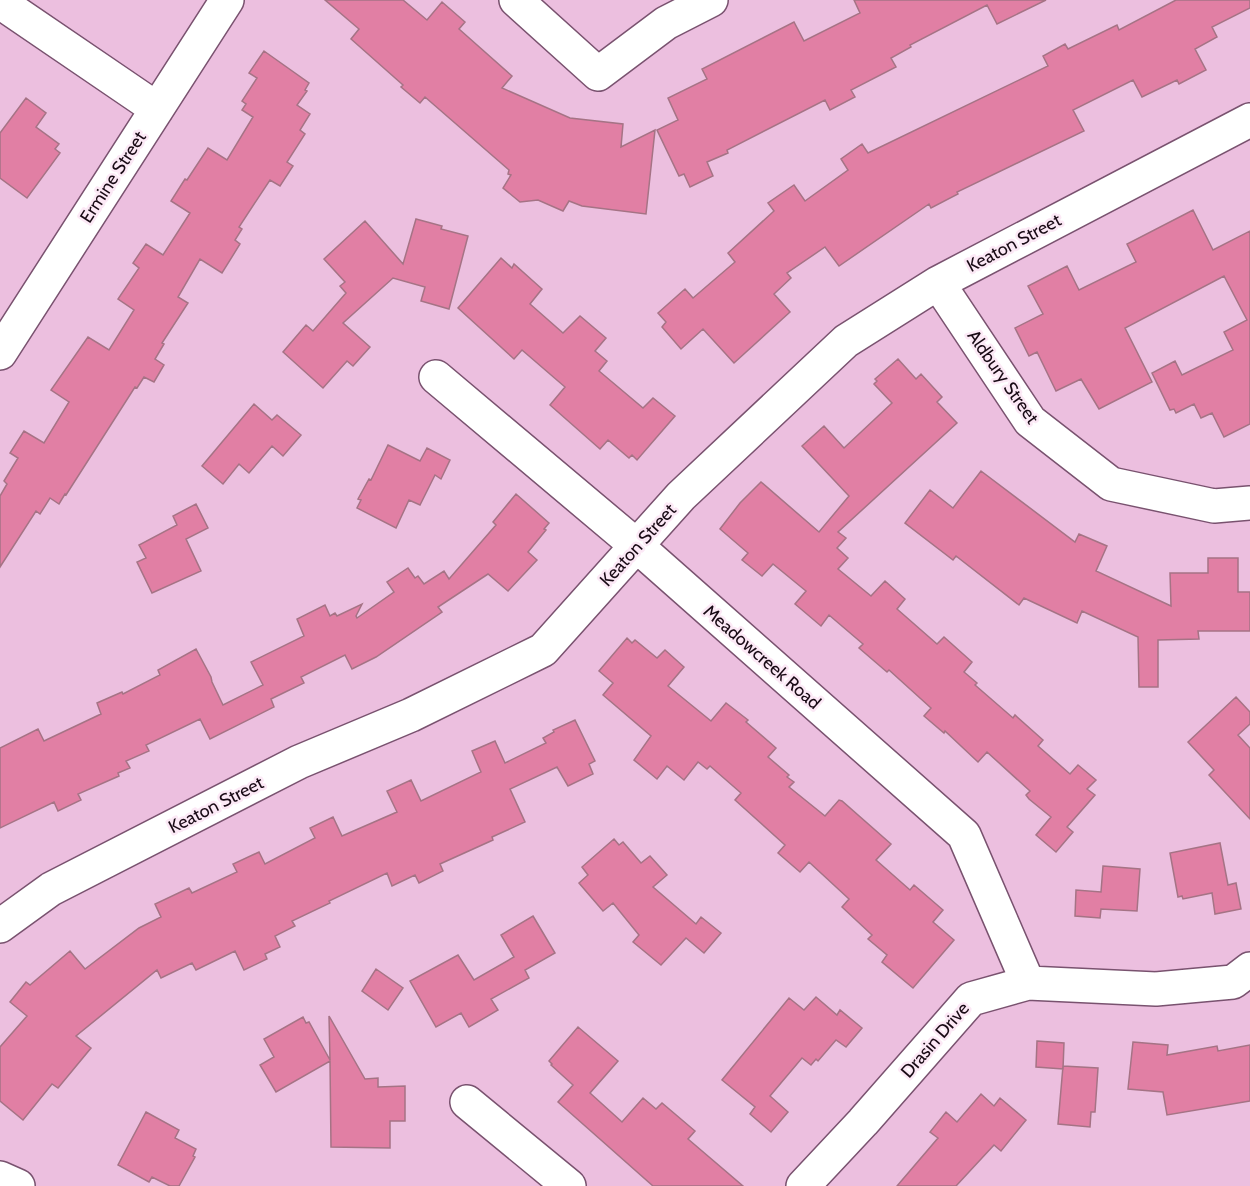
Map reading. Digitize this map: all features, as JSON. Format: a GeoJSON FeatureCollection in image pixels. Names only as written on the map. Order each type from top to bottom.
{"type":"FeatureCollection","features":[{"type":"Feature","properties":{"kind":"street","name":"Ermine Street"},"geometry":{"type":"LineString","coordinates":[[0,353],[227,0]]}},
{"type":"Feature","properties":{"kind":"street"},"geometry":{"type":"LineString","coordinates":[[516,0],[598,74],[666,22],[711,0]]}},
{"type":"Feature","properties":{"kind":"street"},"geometry":{"type":"LineString","coordinates":[[0,2],[157,109]]}},
{"type":"Feature","properties":{"kind":"street","name":"Keaton Street"},"geometry":{"type":"LineString","coordinates":[[0,926],[51,889],[299,762],[411,715],[543,650],[695,482],[846,341],[938,283],[1250,120]]}},
{"type":"Feature","properties":{"kind":"street","name":"Aldbury Street"},"geometry":{"type":"LineString","coordinates":[[938,283],[1030,421],[1111,484],[1214,506],[1250,503]]}},
{"type":"Feature","properties":{"kind":"street","name":"Meadowcreek Road"},"geometry":{"type":"LineString","coordinates":[[436,377],[637,546],[964,835],[1028,983]]}},
{"type":"Feature","properties":{"kind":"street","name":"Drasin Drive"},"geometry":{"type":"LineString","coordinates":[[803,1186],[863,1122],[971,999],[1028,983],[1156,989],[1233,982],[1250,969]]}},
{"type":"Feature","properties":{"kind":"street"},"geometry":{"type":"LineString","coordinates":[[467,1102],[569,1186]]}},
{"type":"Feature","properties":{"kind":"street"},"geometry":{"type":"LineString","coordinates":[[0,1178],[18,1186]]}},
{"type":"Feature","properties":{"kind":"building"},"geometry":{"type":"Polygon","coordinates":[[[325,0],[403,0],[427,20],[442,2],[465,22],[459,29],[512,76],[502,88],[570,118],[623,124],[621,147],[655,130],[646,214],[582,206],[569,201],[563,211],[538,200],[520,202],[503,188],[511,175],[508,174],[509,170],[425,97],[420,103],[401,87],[403,85],[351,39],[359,29],[325,0]]]}},
{"type":"Feature","properties":{"kind":"building"},"geometry":{"type":"Polygon","coordinates":[[[854,0],[1046,0],[997,24],[987,5],[910,45],[911,47],[891,58],[896,67],[851,90],[855,97],[830,110],[825,100],[727,150],[728,153],[707,162],[713,176],[690,187],[684,174],[679,176],[657,130],[678,120],[668,98],[707,79],[702,69],[794,22],[804,41],[860,13],[854,0]]]}},
{"type":"Feature","properties":{"kind":"building"},"geometry":{"type":"Polygon","coordinates":[[[1176,0],[1250,0],[1250,8],[1212,27],[1217,37],[1195,49],[1206,70],[1179,84],[1177,80],[1142,97],[1133,80],[1073,110],[1084,131],[957,192],[958,194],[931,208],[929,204],[839,266],[825,247],[787,273],[791,278],[774,294],[790,312],[734,363],[703,329],[681,349],[662,327],[666,322],[658,313],[685,289],[693,298],[735,262],[728,253],[774,211],[768,203],[794,185],[805,201],[848,170],[841,159],[862,144],[868,153],[1048,66],[1043,56],[1065,44],[1068,49],[1117,25],[1119,30],[1176,0]]]}},
{"type":"Feature","properties":{"kind":"building"},"geometry":{"type":"Polygon","coordinates":[[[264,51],[309,83],[305,90],[307,91],[297,105],[310,114],[300,130],[305,134],[287,162],[293,166],[280,186],[270,180],[239,227],[242,229],[235,240],[240,244],[222,273],[200,259],[178,297],[188,303],[162,343],[164,344],[155,359],[164,365],[154,382],[144,377],[137,388],[135,387],[66,495],[59,504],[50,498],[40,514],[36,511],[0,567],[0,496],[7,484],[4,481],[18,458],[10,453],[24,431],[44,443],[69,402],[51,390],[88,337],[109,350],[134,310],[118,299],[139,268],[133,263],[146,244],[163,255],[190,213],[171,201],[208,148],[227,160],[253,117],[242,110],[246,104],[242,101],[257,78],[249,73],[264,51]]]}},
{"type":"Feature","properties":{"kind":"building"},"geometry":{"type":"Polygon","coordinates":[[[26,98],[46,113],[36,127],[59,144],[55,149],[60,153],[27,198],[0,178],[0,133],[26,98]]]}},
{"type":"Feature","properties":{"kind":"building"},"geometry":{"type":"Polygon","coordinates":[[[1193,210],[1213,250],[1250,231],[1250,424],[1224,437],[1212,413],[1201,418],[1194,404],[1176,413],[1174,409],[1170,410],[1152,373],[1175,361],[1182,375],[1233,350],[1224,332],[1247,320],[1224,276],[1125,328],[1152,382],[1099,409],[1081,379],[1056,391],[1037,352],[1029,356],[1015,328],[1043,314],[1028,286],[1067,266],[1079,290],[1136,262],[1127,244],[1193,210]]]}},
{"type":"Feature","properties":{"kind":"building"},"geometry":{"type":"Polygon","coordinates":[[[416,219],[468,236],[449,309],[421,301],[425,287],[393,278],[343,323],[370,347],[353,366],[347,361],[323,388],[283,352],[306,325],[313,331],[346,293],[340,286],[345,282],[324,259],[365,221],[403,264],[416,219]]]}},
{"type":"Feature","properties":{"kind":"building"},"geometry":{"type":"Polygon","coordinates":[[[501,258],[512,268],[514,264],[542,289],[530,304],[563,333],[580,316],[606,338],[595,351],[607,361],[599,371],[643,408],[653,398],[675,416],[637,460],[632,455],[629,458],[608,440],[600,449],[550,405],[565,387],[522,350],[514,359],[458,308],[501,258]]]}},
{"type":"Feature","properties":{"kind":"building"},"geometry":{"type":"Polygon","coordinates":[[[898,359],[916,379],[921,374],[942,397],[937,402],[957,423],[838,532],[846,538],[837,548],[848,558],[838,569],[871,596],[885,581],[905,599],[897,609],[937,644],[944,637],[972,662],[964,672],[977,683],[975,685],[1013,718],[1015,715],[1043,740],[1038,746],[1070,774],[1078,765],[1096,780],[1087,789],[1095,795],[1067,827],[1073,832],[1056,852],[1036,835],[1051,817],[1029,799],[1026,795],[1030,791],[987,752],[978,762],[945,731],[944,733],[924,716],[931,708],[889,670],[887,672],[859,648],[863,644],[829,615],[821,626],[795,604],[806,591],[773,564],[762,576],[742,560],[748,553],[720,529],[740,503],[761,482],[819,532],[849,496],[802,446],[824,426],[844,448],[892,403],[874,384],[877,381],[875,379],[898,359]]]}},
{"type":"Feature","properties":{"kind":"building"},"geometry":{"type":"Polygon","coordinates":[[[254,404],[272,420],[277,415],[301,435],[283,456],[272,446],[249,473],[239,464],[223,484],[202,466],[254,404]]]}},
{"type":"Feature","properties":{"kind":"building"},"geometry":{"type":"Polygon","coordinates":[[[388,445],[420,461],[427,448],[450,460],[441,479],[435,475],[420,505],[409,500],[396,528],[357,508],[361,500],[358,499],[369,479],[371,480],[388,445]]]}},
{"type":"Feature","properties":{"kind":"building"},"geometry":{"type":"Polygon","coordinates":[[[981,471],[1075,542],[1079,534],[1107,546],[1096,571],[1171,606],[1170,573],[1208,573],[1208,558],[1238,558],[1238,592],[1250,592],[1250,631],[1198,631],[1199,639],[1158,640],[1158,687],[1139,687],[1138,637],[1082,611],[1077,623],[1024,598],[1019,605],[956,556],[953,560],[905,523],[930,490],[953,508],[981,471]]]}},
{"type":"Feature","properties":{"kind":"building"},"geometry":{"type":"Polygon","coordinates":[[[516,494],[549,523],[528,552],[537,560],[508,591],[488,574],[438,607],[442,612],[376,657],[352,669],[345,655],[301,677],[304,683],[271,699],[274,707],[210,739],[200,719],[146,745],[149,751],[126,761],[130,768],[118,773],[119,776],[78,794],[81,800],[58,811],[54,802],[0,828],[0,748],[38,729],[44,741],[101,714],[97,703],[122,692],[123,694],[160,675],[158,670],[196,649],[223,705],[263,685],[251,662],[304,636],[297,619],[325,605],[330,616],[335,613],[337,616],[362,604],[357,618],[394,592],[387,582],[408,568],[415,578],[418,576],[424,584],[444,571],[449,579],[496,525],[493,522],[516,494]]]}},
{"type":"Feature","properties":{"kind":"building"},"geometry":{"type":"Polygon","coordinates":[[[196,504],[208,528],[186,539],[201,571],[152,593],[137,562],[146,558],[139,545],[177,525],[173,516],[196,504]]]}},
{"type":"Feature","properties":{"kind":"building"},"geometry":{"type":"Polygon","coordinates":[[[627,638],[632,643],[635,640],[657,658],[665,650],[684,667],[668,686],[711,721],[726,703],[748,720],[746,722],[776,748],[768,757],[794,782],[789,787],[825,816],[839,800],[842,801],[891,844],[876,860],[910,890],[914,885],[943,910],[933,922],[954,940],[913,988],[882,962],[887,955],[868,939],[872,935],[842,907],[849,899],[809,862],[800,872],[778,853],[785,845],[735,800],[741,793],[710,766],[707,769],[698,762],[684,780],[667,766],[657,779],[634,760],[651,736],[603,695],[613,683],[599,671],[627,638]]]}},
{"type":"Feature","properties":{"kind":"building"},"geometry":{"type":"Polygon","coordinates":[[[1236,697],[1250,712],[1250,724],[1238,735],[1250,748],[1250,819],[1209,775],[1214,770],[1188,742],[1236,697]]]}},
{"type":"Feature","properties":{"kind":"building"},"geometry":{"type":"Polygon","coordinates":[[[575,720],[595,761],[589,764],[593,774],[568,786],[557,767],[510,789],[525,822],[492,837],[493,840],[440,864],[443,871],[419,883],[415,875],[392,886],[387,873],[329,901],[330,903],[292,921],[295,926],[275,936],[280,947],[265,954],[267,959],[244,970],[235,951],[196,970],[192,963],[161,978],[157,970],[76,1036],[91,1048],[58,1088],[52,1084],[23,1120],[0,1101],[0,1047],[27,1016],[10,1002],[26,982],[30,985],[70,951],[85,969],[139,928],[161,917],[155,904],[189,888],[192,893],[237,872],[233,864],[259,852],[265,864],[315,838],[310,828],[333,817],[342,836],[397,812],[387,791],[411,780],[421,801],[481,772],[472,751],[495,741],[505,763],[546,743],[543,738],[554,732],[553,730],[575,720]]]}},
{"type":"Feature","properties":{"kind":"building"},"geometry":{"type":"Polygon","coordinates":[[[614,839],[619,845],[623,842],[641,863],[650,856],[667,875],[653,887],[696,924],[701,917],[721,933],[704,953],[686,938],[661,965],[633,942],[639,935],[613,903],[603,911],[579,883],[588,875],[582,867],[614,839]]]}},
{"type":"Feature","properties":{"kind":"building"},"geometry":{"type":"Polygon","coordinates":[[[1220,843],[1228,885],[1236,883],[1241,909],[1215,914],[1212,893],[1183,899],[1182,896],[1178,897],[1170,853],[1220,843]]]}},
{"type":"Feature","properties":{"kind":"building"},"geometry":{"type":"Polygon","coordinates":[[[1103,866],[1140,869],[1137,911],[1101,909],[1100,918],[1075,916],[1076,890],[1101,892],[1103,866]]]}},
{"type":"Feature","properties":{"kind":"building"},"geometry":{"type":"Polygon","coordinates":[[[533,916],[555,953],[525,970],[529,978],[491,999],[498,1010],[469,1027],[461,1013],[436,1027],[410,981],[458,955],[474,980],[514,957],[501,935],[533,916]]]}},
{"type":"Feature","properties":{"kind":"building"},"geometry":{"type":"Polygon","coordinates":[[[376,969],[403,988],[388,1010],[362,991],[376,969]]]}},
{"type":"Feature","properties":{"kind":"building"},"geometry":{"type":"Polygon","coordinates":[[[816,997],[837,1015],[840,1010],[862,1028],[846,1047],[836,1040],[818,1061],[816,1059],[811,1065],[802,1058],[770,1096],[788,1112],[771,1132],[750,1114],[755,1107],[722,1080],[789,998],[804,1010],[816,997]]]}},
{"type":"Feature","properties":{"kind":"building"},"geometry":{"type":"Polygon","coordinates":[[[329,1016],[365,1079],[378,1078],[378,1087],[405,1086],[405,1121],[390,1121],[390,1148],[331,1147],[330,1061],[276,1092],[260,1065],[274,1057],[264,1039],[303,1017],[306,1023],[309,1022],[330,1060],[329,1016]]]}},
{"type":"Feature","properties":{"kind":"building"},"geometry":{"type":"Polygon","coordinates":[[[578,1027],[618,1061],[590,1093],[622,1122],[643,1098],[656,1109],[662,1103],[695,1131],[688,1139],[743,1186],[653,1186],[558,1102],[573,1085],[549,1061],[578,1027]]]}},
{"type":"Feature","properties":{"kind":"building"},"geometry":{"type":"Polygon","coordinates":[[[1037,1041],[1064,1043],[1063,1069],[1036,1067],[1037,1041]]]}},
{"type":"Feature","properties":{"kind":"building"},"geometry":{"type":"Polygon","coordinates":[[[1133,1042],[1168,1045],[1167,1055],[1217,1046],[1218,1051],[1250,1045],[1250,1101],[1167,1115],[1163,1092],[1128,1089],[1133,1042]]]}},
{"type":"Feature","properties":{"kind":"building"},"geometry":{"type":"Polygon","coordinates":[[[1063,1066],[1098,1068],[1095,1112],[1091,1112],[1090,1127],[1058,1124],[1063,1066]]]}},
{"type":"Feature","properties":{"kind":"building"},"geometry":{"type":"Polygon","coordinates":[[[981,1094],[994,1106],[1000,1098],[1026,1120],[1001,1151],[994,1145],[956,1186],[897,1186],[938,1138],[930,1132],[946,1112],[957,1122],[981,1094]]]}},
{"type":"Feature","properties":{"kind":"building"},"geometry":{"type":"Polygon","coordinates":[[[146,1112],[179,1130],[175,1138],[196,1149],[193,1156],[195,1157],[179,1186],[170,1186],[152,1177],[149,1182],[118,1165],[146,1112]]]}}]}
